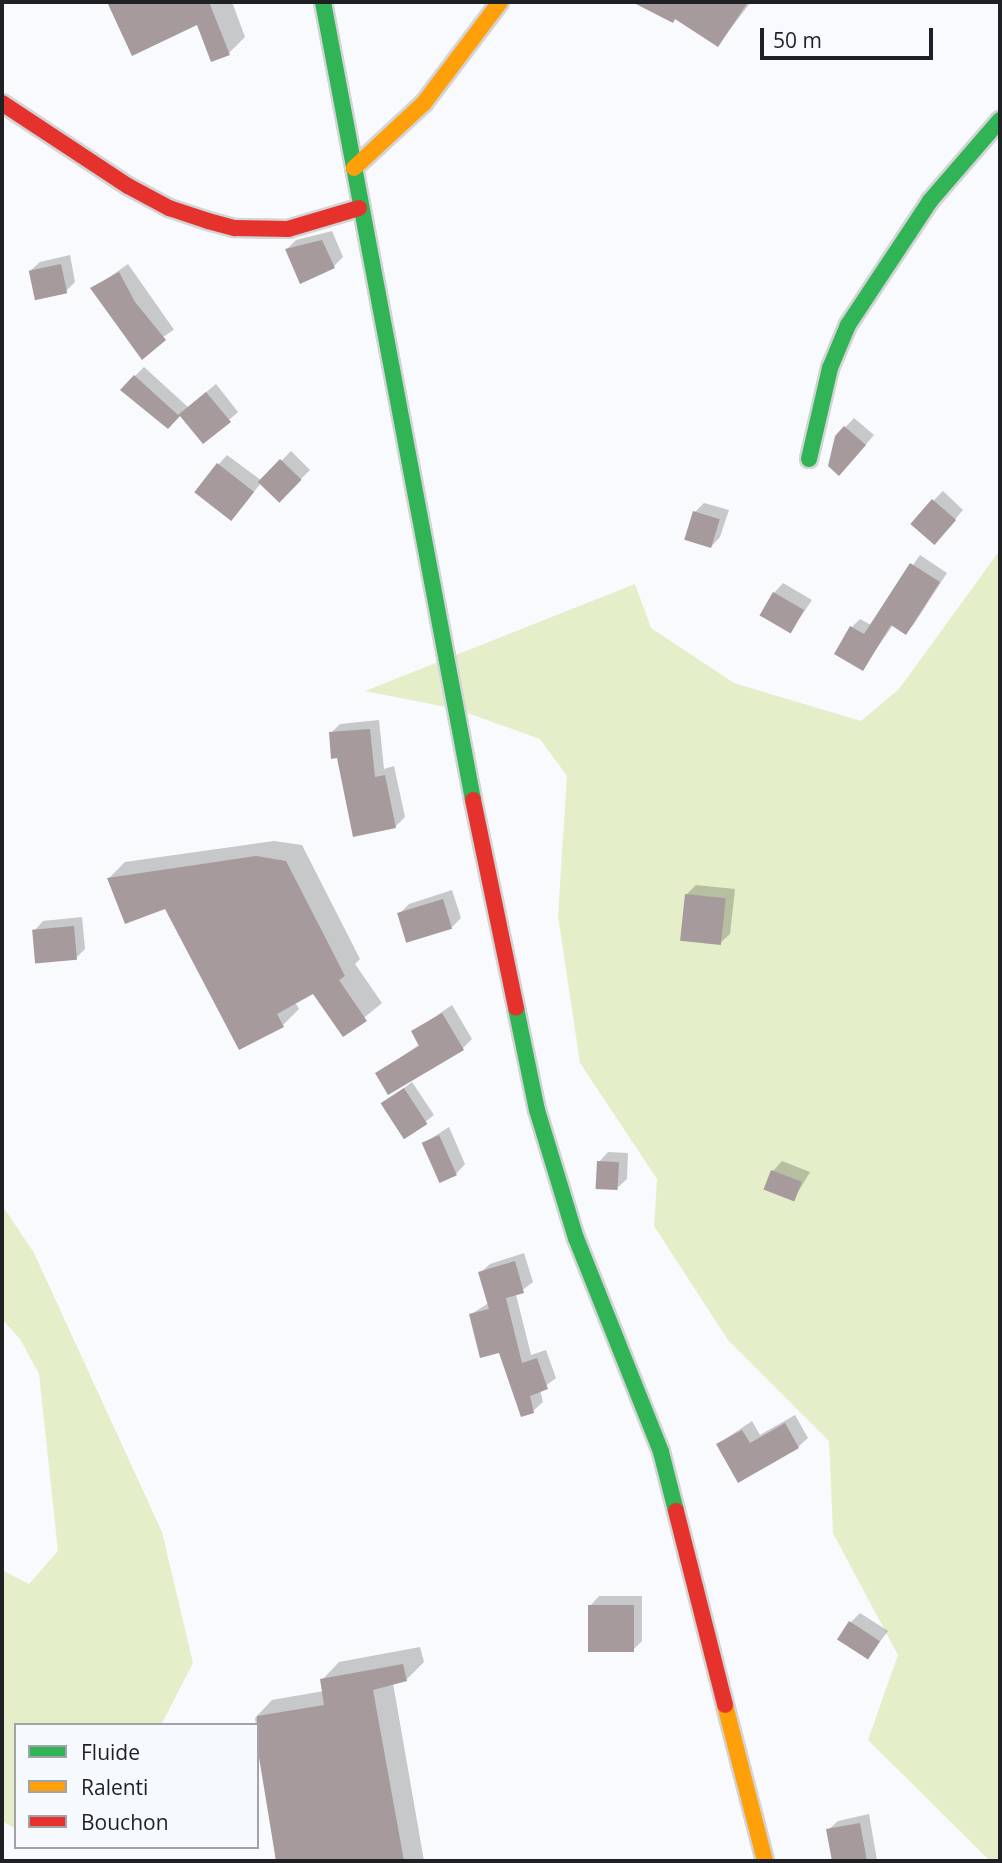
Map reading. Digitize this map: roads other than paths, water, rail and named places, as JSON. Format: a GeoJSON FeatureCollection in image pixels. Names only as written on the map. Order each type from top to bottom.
{"type":"FeatureCollection","features":[{"type":"Feature","properties":{"kind":"street"},"geometry":{"type":"LineString","coordinates":[[323,2],[359,208],[448,677],[537,1110],[576,1238],[661,1452],[765,1861]]}},
{"type":"Feature","properties":{"kind":"street"},"geometry":{"type":"LineString","coordinates":[[354,168],[424,103],[500,2]]}},
{"type":"Feature","properties":{"kind":"street"},"geometry":{"type":"LineString","coordinates":[[2,103],[128,186],[169,208],[208,221],[235,228],[288,229],[359,208]]}},
{"type":"Feature","properties":{"kind":"street"},"geometry":{"type":"LineString","coordinates":[[809,458],[830,368],[848,325],[930,201],[1000,120]]}}]}
